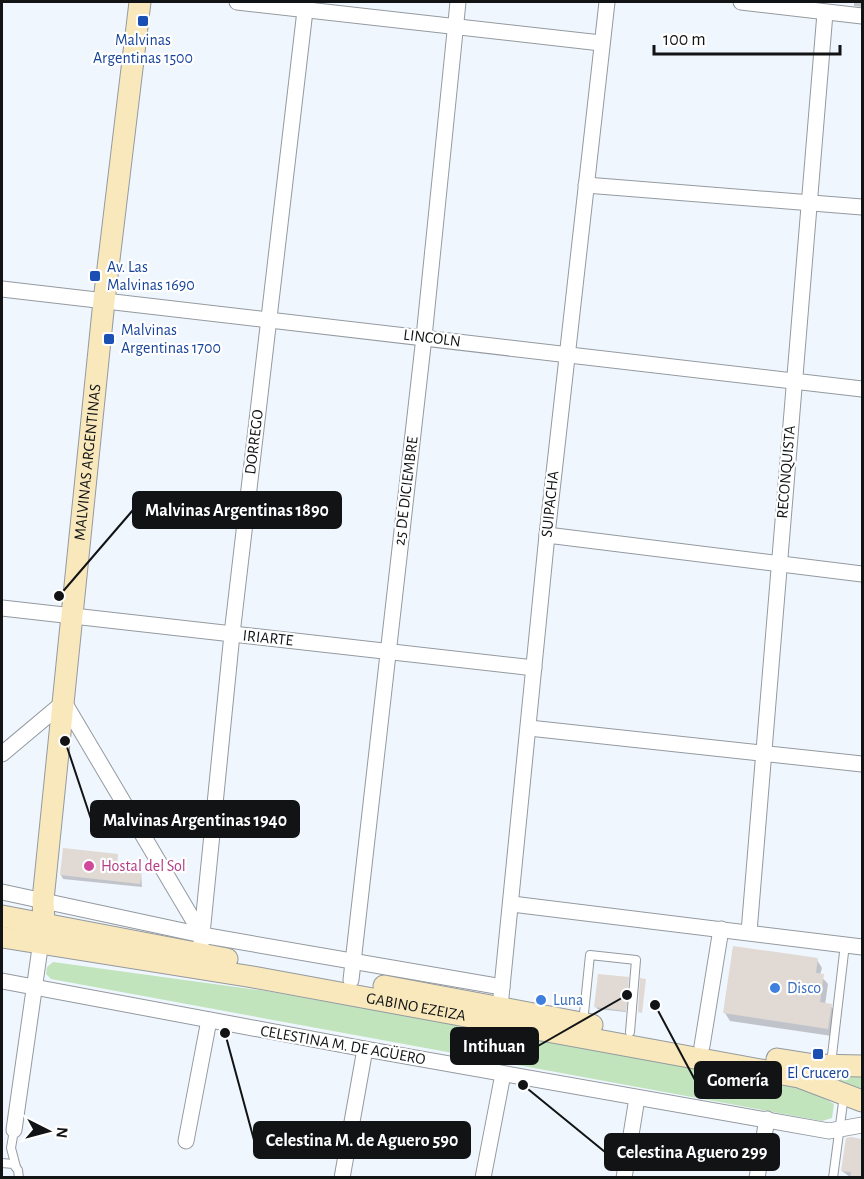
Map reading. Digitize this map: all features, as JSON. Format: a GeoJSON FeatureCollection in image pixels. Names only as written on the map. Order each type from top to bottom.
{"type":"FeatureCollection","features":[{"type":"Feature","properties":{"kind":"main road","name":"MALVINAS ARGENTINAS"},"geometry":{"type":"LineString","coordinates":[[42,934],[43,900],[104,301],[140,2]]}},
{"type":"Feature","properties":{"kind":"main road","name":"GABINO EZEIZA"},"geometry":{"type":"LineString","coordinates":[[2,916],[42,934],[253,977],[799,1077],[854,1097]]}},
{"type":"Feature","properties":{"kind":"main road","name":"GABINO EZEIZA"},"geometry":{"type":"LineString","coordinates":[[2,937],[42,934],[201,944],[501,997],[583,1023],[702,1046],[831,1066],[862,1066]]}},
{"type":"Feature","properties":{"kind":"street"},"geometry":{"type":"LineString","coordinates":[[237,2],[305,5],[456,27],[601,43]]}},
{"type":"Feature","properties":{"kind":"street","name":"25 DE DICIEMBRE"},"geometry":{"type":"LineString","coordinates":[[352,971],[424,337],[458,2]]}},
{"type":"Feature","properties":{"kind":"street","name":"SUIPACHA"},"geometry":{"type":"LineString","coordinates":[[501,997],[547,535],[607,2]]}},
{"type":"Feature","properties":{"kind":"street"},"geometry":{"type":"LineString","coordinates":[[741,2],[782,3],[825,13],[862,16]]}},
{"type":"Feature","properties":{"kind":"street","name":"DORREGO"},"geometry":{"type":"LineString","coordinates":[[201,944],[232,634],[305,5]]}},
{"type":"Feature","properties":{"kind":"street","name":"RECONQUISTA"},"geometry":{"type":"LineString","coordinates":[[749,932],[825,13]]}},
{"type":"Feature","properties":{"kind":"street"},"geometry":{"type":"LineString","coordinates":[[586,185],[862,207]]}},
{"type":"Feature","properties":{"kind":"street","name":"LINCOLN"},"geometry":{"type":"LineString","coordinates":[[2,289],[424,337],[793,383],[862,389]]}},
{"type":"Feature","properties":{"kind":"street"},"geometry":{"type":"LineString","coordinates":[[547,535],[862,574]]}},
{"type":"Feature","properties":{"kind":"street","name":"IRIARTE"},"geometry":{"type":"LineString","coordinates":[[2,608],[534,668]]}},
{"type":"Feature","properties":{"kind":"street"},"geometry":{"type":"LineString","coordinates":[[2,754],[64,702],[201,944]]}},
{"type":"Feature","properties":{"kind":"street"},"geometry":{"type":"LineString","coordinates":[[529,728],[862,764]]}},
{"type":"Feature","properties":{"kind":"street"},"geometry":{"type":"LineString","coordinates":[[2,892],[43,900],[201,944]]}},
{"type":"Feature","properties":{"kind":"street"},"geometry":{"type":"LineString","coordinates":[[512,904],[862,947]]}},
{"type":"Feature","properties":{"kind":"street"},"geometry":{"type":"LineString","coordinates":[[702,1046],[721,929]]}},
{"type":"Feature","properties":{"kind":"street"},"geometry":{"type":"LineString","coordinates":[[14,1130],[42,934]]}},
{"type":"Feature","properties":{"kind":"street","name":"CELESTINA M. DE AGÜERO"},"geometry":{"type":"LineString","coordinates":[[2,981],[637,1098],[840,1131],[862,1125]]}},
{"type":"Feature","properties":{"kind":"street"},"geometry":{"type":"LineString","coordinates":[[186,1142],[209,1020]]}},
{"type":"Feature","properties":{"kind":"street"},"geometry":{"type":"LineString","coordinates":[[342,1178],[365,1049]]}},
{"type":"Feature","properties":{"kind":"street"},"geometry":{"type":"LineString","coordinates":[[483,1178],[503,1074]]}},
{"type":"Feature","properties":{"kind":"street"},"geometry":{"type":"LineString","coordinates":[[624,1178],[637,1098]]}},
{"type":"Feature","properties":{"kind":"street"},"geometry":{"type":"LineString","coordinates":[[757,1178],[767,1119]]}},
{"type":"Feature","properties":{"kind":"lane"},"geometry":{"type":"LineString","coordinates":[[831,1066],[845,944]]}},
{"type":"Feature","properties":{"kind":"lane"},"geometry":{"type":"LineString","coordinates":[[583,1023],[590,955],[636,960],[630,1032]]}},
{"type":"Feature","properties":{"kind":"lane"},"geometry":{"type":"LineString","coordinates":[[833,1178],[840,1131],[854,1097]]}},
{"type":"Feature","properties":{"kind":"lane"},"geometry":{"type":"LineString","coordinates":[[2,1163],[11,1148],[14,1130]]}},
{"type":"Feature","properties":{"kind":"lane"},"geometry":{"type":"LineString","coordinates":[[11,1148],[18,1178]]}},
{"type":"Feature","properties":{"kind":"lane"},"geometry":{"type":"LineString","coordinates":[[2,1163],[9,1163],[16,1167]]}},
{"type":"Feature","properties":{"kind":"green space"},"geometry":{"type":"Polygon","coordinates":[[[53,962],[266,991],[780,1083],[807,1089],[834,1104],[832,1118],[822,1121],[51,979],[46,974],[47,967],[53,962]]]}},
{"type":"Feature","properties":{"kind":"green space"},"geometry":{"type":"Polygon","coordinates":[[[808,1071],[862,1074],[862,1095],[808,1071]]]}},
{"type":"Feature","properties":{"kind":"building","name":"Hostal del Sol"},"geometry":{"type":"Polygon","coordinates":[[[63,848],[118,854],[116,868],[142,871],[140,884],[60,875],[63,848]]]}},
{"type":"Feature","properties":{"kind":"building","name":"Disco"},"geometry":{"type":"Polygon","coordinates":[[[733,946],[818,958],[816,973],[824,974],[820,1002],[832,1004],[828,1029],[723,1013],[733,946]]]}},
{"type":"Feature","properties":{"kind":"building"},"geometry":{"type":"Polygon","coordinates":[[[598,974],[629,977],[626,1011],[594,1007],[598,974]]]}},
{"type":"Feature","properties":{"kind":"building"},"geometry":{"type":"Polygon","coordinates":[[[640,978],[646,979],[642,1013],[638,1012],[640,978]]]}},
{"type":"Feature","properties":{"kind":"building"},"geometry":{"type":"Polygon","coordinates":[[[846,1138],[862,1139],[862,1178],[850,1178],[851,1172],[841,1171],[846,1138]]]}},
{"type":"Feature","properties":{"kind":"place","name":"Malvinas Argentinas 1500"},"geometry":{"type":"Point","coordinates":[143,21]}},
{"type":"Feature","properties":{"kind":"place","name":"Av. Las Malvinas 1690"},"geometry":{"type":"Point","coordinates":[95,276]}},
{"type":"Feature","properties":{"kind":"place","name":"Malvinas Argentinas 1700"},"geometry":{"type":"Point","coordinates":[109,339]}},
{"type":"Feature","properties":{"kind":"place","name":"Malvinas Argentinas 1890"},"geometry":{"type":"Point","coordinates":[59,596]}},
{"type":"Feature","properties":{"kind":"place","name":"Malvinas Argentinas 1940"},"geometry":{"type":"Point","coordinates":[65,741]}},
{"type":"Feature","properties":{"kind":"place","name":"Hostal del Sol"},"geometry":{"type":"Point","coordinates":[89,866]}},
{"type":"Feature","properties":{"kind":"place","name":"Disco"},"geometry":{"type":"Point","coordinates":[775,988]}},
{"type":"Feature","properties":{"kind":"place","name":"Intihuan"},"geometry":{"type":"Point","coordinates":[627,995]}},
{"type":"Feature","properties":{"kind":"place","name":"Luna"},"geometry":{"type":"Point","coordinates":[541,1000]}},
{"type":"Feature","properties":{"kind":"place","name":"Gomería"},"geometry":{"type":"Point","coordinates":[655,1005]}},
{"type":"Feature","properties":{"kind":"place","name":"Celestina M. de Aguero 590"},"geometry":{"type":"Point","coordinates":[225,1033]}},
{"type":"Feature","properties":{"kind":"place","name":"El Crucero"},"geometry":{"type":"Point","coordinates":[818,1054]}},
{"type":"Feature","properties":{"kind":"place","name":"Celestina Aguero 299"},"geometry":{"type":"Point","coordinates":[523,1085]}}]}
